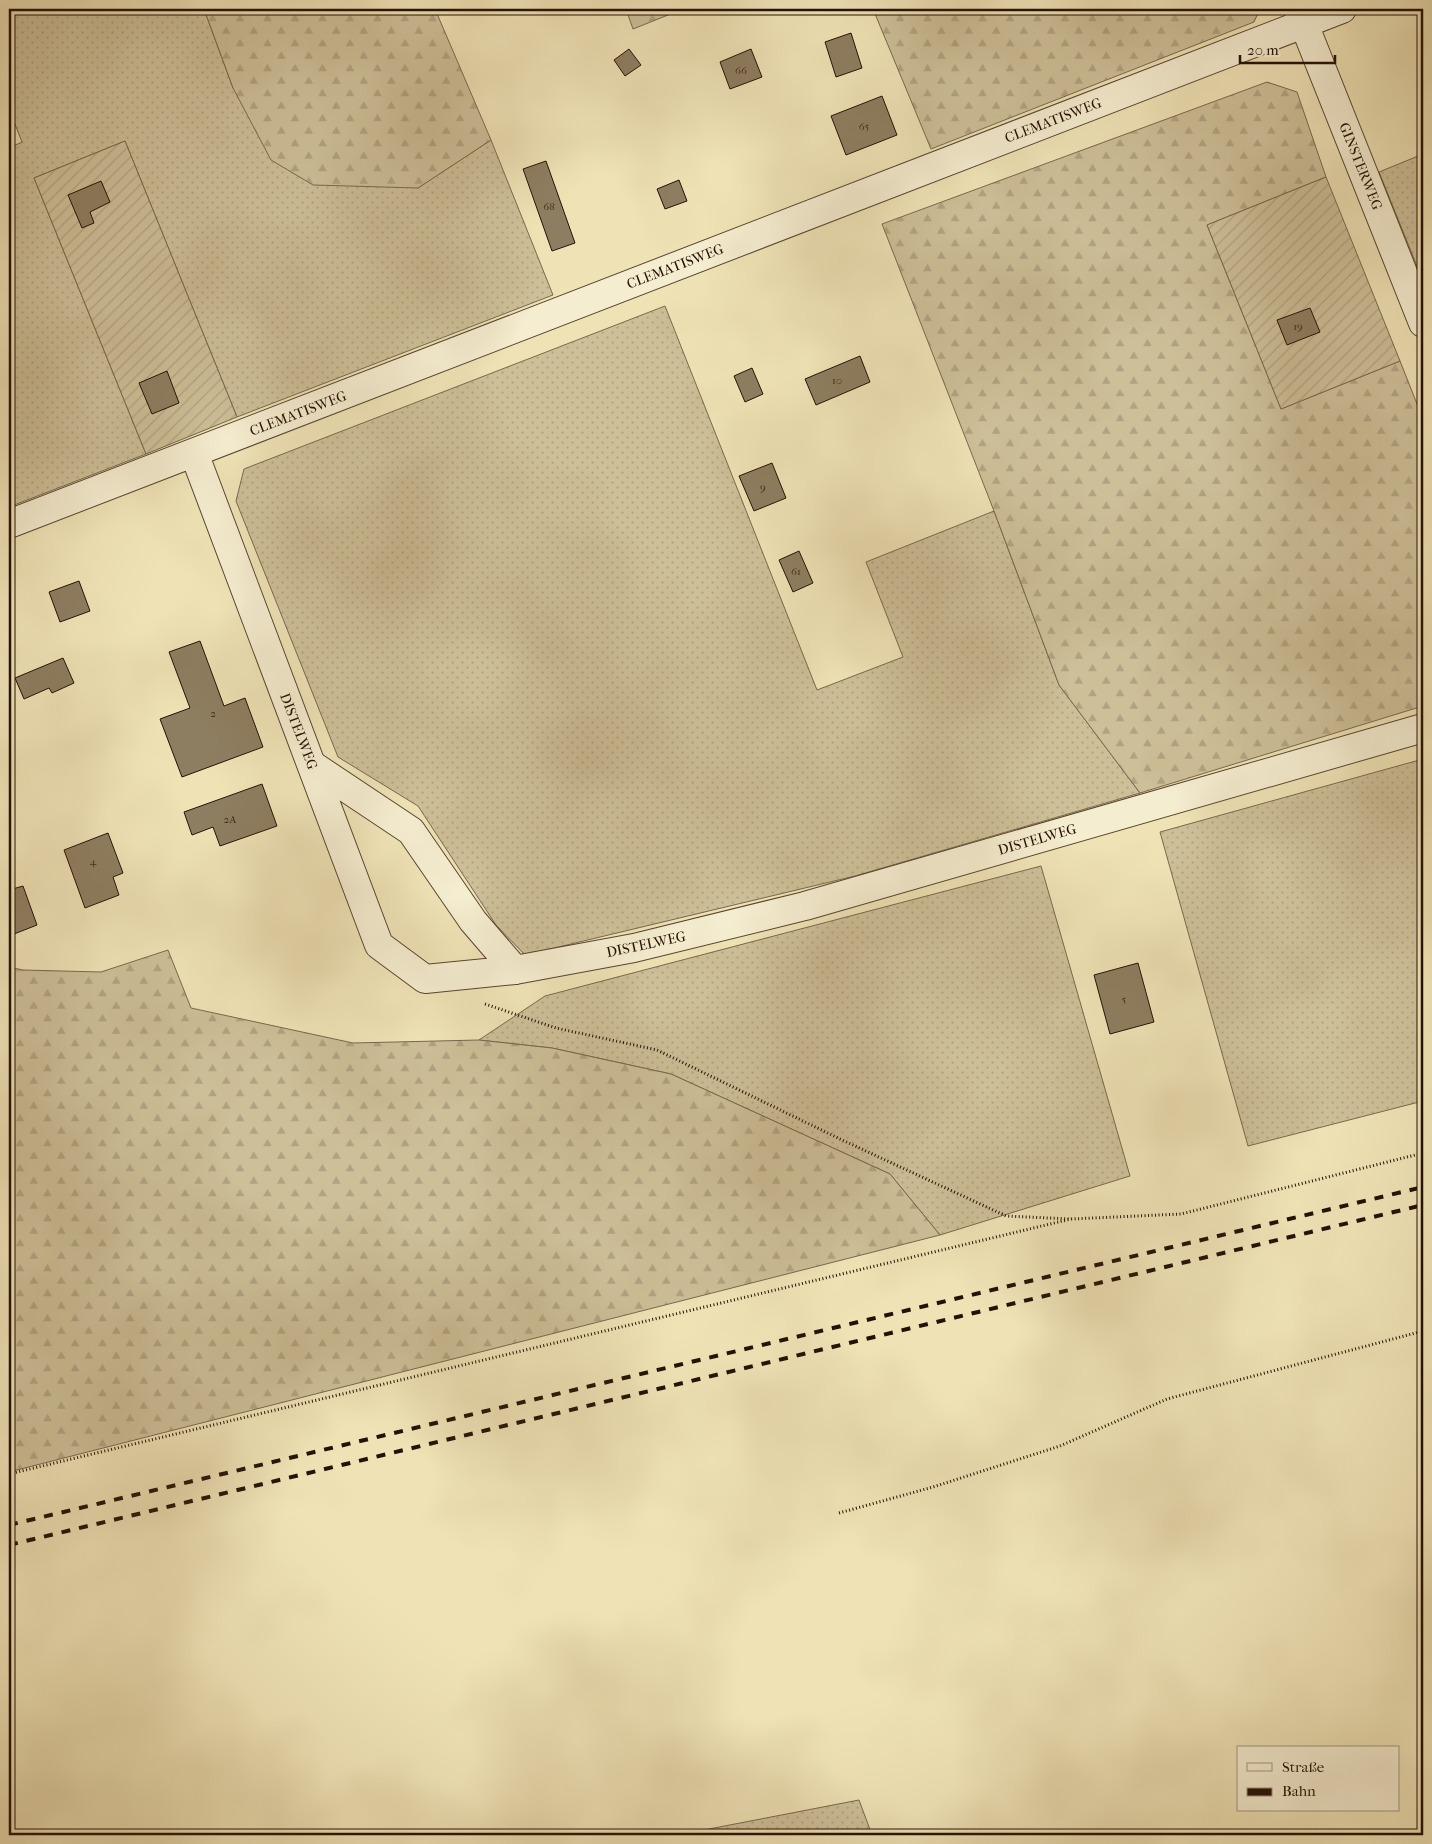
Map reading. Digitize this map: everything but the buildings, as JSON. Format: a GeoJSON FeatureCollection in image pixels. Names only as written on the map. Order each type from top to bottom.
{"type":"FeatureCollection","features":[{"type":"Feature","properties":{"kind":"street","name":"CLEMATISWEG"},"geometry":{"type":"LineString","coordinates":[[9,524],[194,453],[1301,16],[1342,9]]}},
{"type":"Feature","properties":{"kind":"street","name":"GINSTERWEG"},"geometry":{"type":"LineString","coordinates":[[1301,16],[1423,323]]}},
{"type":"Feature","properties":{"kind":"street","name":"DISTELWEG"},"geometry":{"type":"LineString","coordinates":[[194,453],[379,945],[425,979],[515,970],[634,948],[805,906],[1423,728]]}},
{"type":"Feature","properties":{"kind":"street"},"geometry":{"type":"LineString","coordinates":[[312,765],[411,831],[473,921],[515,970]]}},
{"type":"Feature","properties":{"kind":"path"},"geometry":{"type":"LineString","coordinates":[[480,1002],[556,1028],[657,1050],[1006,1216],[1071,1219],[1181,1214],[1423,1153]]}},
{"type":"Feature","properties":{"kind":"path"},"geometry":{"type":"LineString","coordinates":[[9,1474],[1071,1219]]}},
{"type":"Feature","properties":{"kind":"path"},"geometry":{"type":"LineString","coordinates":[[839,1513],[933,1487],[1060,1446],[1167,1399],[1423,1331]]}},
{"type":"Feature","properties":{"kind":"green space"},"geometry":{"type":"Polygon","coordinates":[[[9,9],[204,9],[233,88],[418,188],[491,140],[553,295],[237,417],[125,141],[34,178],[146,454],[9,507],[9,148],[22,142],[9,109],[9,9]]]}},
{"type":"Feature","properties":{"kind":"green space"},"geometry":{"type":"Polygon","coordinates":[[[204,9],[435,9],[491,140],[418,188],[313,185],[271,160],[233,88],[204,9]]]}},
{"type":"Feature","properties":{"kind":"green space"},"geometry":{"type":"Polygon","coordinates":[[[626,9],[683,9],[633,29],[626,9]]]}},
{"type":"Feature","properties":{"kind":"green space"},"geometry":{"type":"Polygon","coordinates":[[[873,9],[1260,9],[1254,22],[931,149],[873,9]]]}},
{"type":"Feature","properties":{"kind":"green space"},"geometry":{"type":"Polygon","coordinates":[[[1267,82],[1297,92],[1326,177],[1207,225],[1281,409],[1400,361],[1423,419],[1423,706],[1140,793],[1059,685],[994,511],[882,224],[1267,82]]]}},
{"type":"Feature","properties":{"kind":"green space"},"geometry":{"type":"Polygon","coordinates":[[[125,141],[237,417],[146,454],[34,178],[125,141]]]}},
{"type":"Feature","properties":{"kind":"green space"},"geometry":{"type":"Polygon","coordinates":[[[1423,154],[1423,281],[1379,172],[1423,154]]]}},
{"type":"Feature","properties":{"kind":"green space"},"geometry":{"type":"Polygon","coordinates":[[[1326,177],[1400,361],[1281,409],[1207,225],[1326,177]]]}},
{"type":"Feature","properties":{"kind":"green space"},"geometry":{"type":"Polygon","coordinates":[[[665,306],[817,690],[903,657],[866,562],[994,511],[1059,685],[1140,793],[855,876],[525,955],[496,925],[418,806],[338,757],[236,501],[244,469],[665,306]]]}},
{"type":"Feature","properties":{"kind":"green space"},"geometry":{"type":"Polygon","coordinates":[[[1423,759],[1423,1101],[1248,1146],[1160,832],[1423,759]]]}},
{"type":"Feature","properties":{"kind":"green space"},"geometry":{"type":"Polygon","coordinates":[[[1041,866],[1130,1176],[940,1235],[890,1174],[671,1074],[552,1048],[479,1040],[545,996],[1041,866]]]}},
{"type":"Feature","properties":{"kind":"green space"},"geometry":{"type":"Polygon","coordinates":[[[168,950],[191,1008],[353,1043],[479,1040],[552,1048],[671,1074],[890,1174],[940,1235],[9,1472],[9,967],[23,970],[101,972],[168,950]]]}},
{"type":"Feature","properties":{"kind":"green space"},"geometry":{"type":"Polygon","coordinates":[[[859,1800],[872,1835],[678,1835],[859,1800]]]}},
{"type":"Feature","properties":{"kind":"railway"},"geometry":{"type":"LineString","coordinates":[[9,1525],[1423,1187]]}},
{"type":"Feature","properties":{"kind":"railway"},"geometry":{"type":"LineString","coordinates":[[9,1545],[1423,1205]]}}]}
